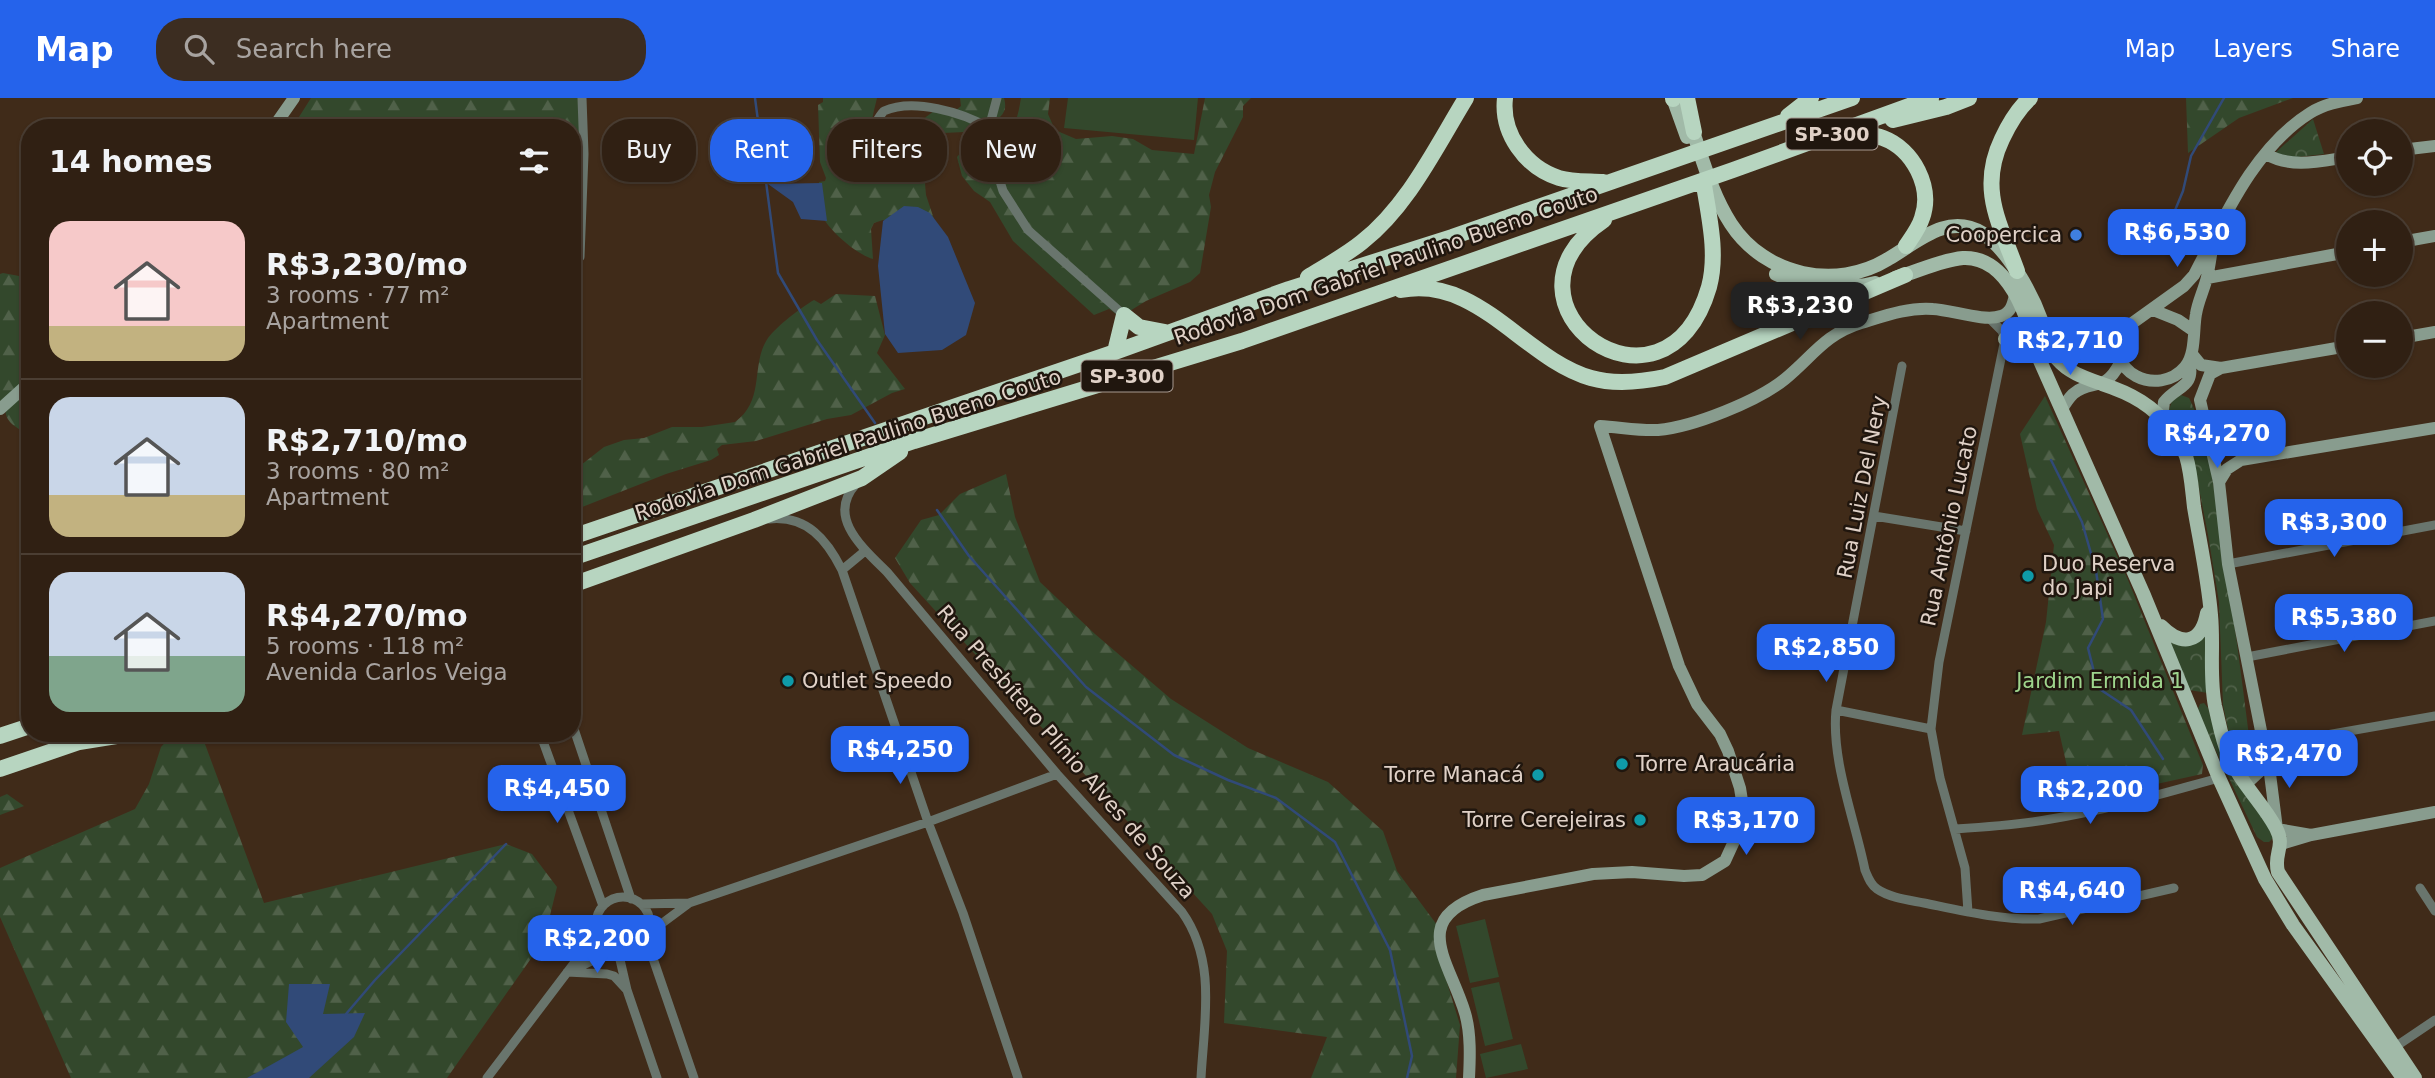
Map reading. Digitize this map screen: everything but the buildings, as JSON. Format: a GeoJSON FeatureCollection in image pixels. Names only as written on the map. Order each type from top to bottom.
{"type":"FeatureCollection","features":[{"type":"Feature","properties":{"kind":"highway"},"geometry":{"type":"LineString","coordinates":[[1289,289],[1363,241],[1387,218],[1418,177],[1466,98]]}},
{"type":"Feature","properties":{"kind":"highway"},"geometry":{"type":"LineString","coordinates":[[1505,98],[1504,115],[1514,142],[1523,154],[1541,169],[1560,178],[1609,182]]}},
{"type":"Feature","properties":{"kind":"highway"},"geometry":{"type":"LineString","coordinates":[[1687,98],[1694,132]]}},
{"type":"Feature","properties":{"kind":"highway"},"geometry":{"type":"LineString","coordinates":[[1815,104],[1838,98]]}},
{"type":"Feature","properties":{"kind":"highway","name":"SP-300"},"geometry":{"type":"LineString","coordinates":[[1815,104],[1852,98]]}},
{"type":"Feature","properties":{"kind":"highway","name":"Rodovia Dom Gabriel Paulino Bueno Couto"},"geometry":{"type":"LineString","coordinates":[[581,555],[914,442],[1242,341],[1931,98]]}},
{"type":"Feature","properties":{"kind":"highway"},"geometry":{"type":"LineString","coordinates":[[1867,122],[1918,115],[1969,98]]}},
{"type":"Feature","properties":{"kind":"highway"},"geometry":{"type":"LineString","coordinates":[[2017,271],[1992,204],[1990,174],[2006,130],[2030,98]]}},
{"type":"Feature","properties":{"kind":"highway","name":"Rodovia Dom Gabriel Paulino Bueno Couto"},"geometry":{"type":"LineString","coordinates":[[581,534],[1115,352],[1289,289],[1452,237],[1723,144],[1777,124],[1815,104]]}},
{"type":"Feature","properties":{"kind":"highway"},"geometry":{"type":"LineString","coordinates":[[1787,150],[1870,135],[1882,137],[1895,144],[1913,162],[1923,180],[1922,217],[1906,246]]}},
{"type":"Feature","properties":{"kind":"highway"},"geometry":{"type":"LineString","coordinates":[[1622,207],[1588,231],[1572,249],[1564,269],[1563,291],[1571,318],[1583,334],[1606,351],[1631,356],[1655,352],[1667,346],[1684,334],[1698,314],[1710,285],[1713,255],[1704,185]]}},
{"type":"Feature","properties":{"kind":"highway"},"geometry":{"type":"LineString","coordinates":[[1364,296],[1409,288],[1435,290],[1466,300],[1563,366],[1590,378],[1631,382],[1665,377],[1905,275]]}},
{"type":"Feature","properties":{"kind":"highway"},"geometry":{"type":"LineString","coordinates":[[1115,352],[1124,315],[1139,327],[1168,332]]}},
{"type":"Feature","properties":{"kind":"highway"},"geometry":{"type":"LineString","coordinates":[[581,583],[862,478],[914,442]]}},
{"type":"Feature","properties":{"kind":"highway"},"geometry":{"type":"LineString","coordinates":[[0,736],[21,729]]}},
{"type":"Feature","properties":{"kind":"highway"},"geometry":{"type":"LineString","coordinates":[[0,760],[49,742]]}},
{"type":"Feature","properties":{"kind":"highway"},"geometry":{"type":"LineString","coordinates":[[0,769],[85,742]]}},
{"type":"Feature","properties":{"kind":"main road"},"geometry":{"type":"LineString","coordinates":[[1673,98],[1704,185],[1716,209],[1734,237],[1777,275],[1809,286],[1835,289],[1860,287],[1962,258],[1987,262],[1999,272],[2015,295],[2031,330],[2037,354],[2265,879],[2293,925],[2403,1078]]}},
{"type":"Feature","properties":{"kind":"main road"},"geometry":{"type":"LineString","coordinates":[[1682,98],[1703,165],[1730,222],[1752,247],[1785,268],[1823,277],[1847,276],[1872,268],[1906,246],[1938,230],[1957,226],[1983,233],[2017,271],[2035,302],[2056,357],[2069,370],[2134,396],[2162,418],[2186,454],[2211,614],[2214,703],[2229,757],[2277,829],[2281,844],[2275,861],[2278,872],[2415,1078]]}},
{"type":"Feature","properties":{"kind":"main road"},"geometry":{"type":"LineString","coordinates":[[2005,339],[2017,328],[2031,330]]}},
{"type":"Feature","properties":{"kind":"main road"},"geometry":{"type":"LineString","coordinates":[[2151,613],[2171,636],[2182,640],[2192,639],[2206,622],[2208,593]]}},
{"type":"Feature","properties":{"kind":"main road"},"geometry":{"type":"LineString","coordinates":[[2190,705],[2196,698],[2204,696],[2214,703]]}},
{"type":"Feature","properties":{"kind":"main road"},"geometry":{"type":"LineString","coordinates":[[2254,850],[2266,850],[2281,844]]}},
{"type":"Feature","properties":{"kind":"main road"},"geometry":{"type":"LineString","coordinates":[[2293,925],[2306,916]]}},
{"type":"Feature","properties":{"kind":"street"},"geometry":{"type":"LineString","coordinates":[[279,119],[294,98]]}},
{"type":"Feature","properties":{"kind":"street"},"geometry":{"type":"LineString","coordinates":[[581,231],[584,154],[582,98]]}},
{"type":"Feature","properties":{"kind":"street"},"geometry":{"type":"LineString","coordinates":[[991,119],[997,98]]}},
{"type":"Feature","properties":{"kind":"street"},"geometry":{"type":"LineString","coordinates":[[2190,358],[2184,369],[2172,377],[2146,380],[2134,376],[2120,363],[2119,340],[2124,329],[2133,321],[2153,310],[2194,275],[2247,179],[2292,126],[2311,112],[2327,105],[2357,98]]}},
{"type":"Feature","properties":{"kind":"street"},"geometry":{"type":"LineString","coordinates":[[879,119],[885,110],[897,102],[927,99],[957,109],[974,119]]}},
{"type":"Feature","properties":{"kind":"street"},"geometry":{"type":"LineString","coordinates":[[2413,149],[2435,146]]}},
{"type":"Feature","properties":{"kind":"street"},"geometry":{"type":"LineString","coordinates":[[2266,154],[2288,163],[2336,159]]}},
{"type":"Feature","properties":{"kind":"street"},"geometry":{"type":"LineString","coordinates":[[1000,182],[1003,191],[1028,230],[1124,315]]}},
{"type":"Feature","properties":{"kind":"street"},"geometry":{"type":"LineString","coordinates":[[2413,240],[2435,236]]}},
{"type":"Feature","properties":{"kind":"street"},"geometry":{"type":"LineString","coordinates":[[2162,418],[2164,402],[2182,389],[2191,373],[2194,331],[2214,239]]}},
{"type":"Feature","properties":{"kind":"street"},"geometry":{"type":"LineString","coordinates":[[2207,278],[2336,254]]}},
{"type":"Feature","properties":{"kind":"street"},"geometry":{"type":"LineString","coordinates":[[1469,1078],[1466,1015],[1441,949],[1441,927],[1449,910],[1483,895],[1593,874],[1632,872],[1702,875],[1725,860],[1742,824],[1740,788],[1728,751],[1720,734],[1697,704],[1679,666],[1600,426],[1658,430],[1697,422],[1765,393],[1784,380],[1839,331],[1896,313],[1931,309],[1989,318],[2007,313],[2012,307],[2015,295]]}},
{"type":"Feature","properties":{"kind":"street"},"geometry":{"type":"LineString","coordinates":[[2153,310],[2178,320],[2194,331]]}},
{"type":"Feature","properties":{"kind":"street"},"geometry":{"type":"LineString","coordinates":[[1989,318],[2002,331],[2005,339]]}},
{"type":"Feature","properties":{"kind":"street"},"geometry":{"type":"LineString","coordinates":[[2413,336],[2435,332]]}},
{"type":"Feature","properties":{"kind":"street","name":"Rua Antônio Lucato"},"geometry":{"type":"LineString","coordinates":[[1968,912],[1965,868],[1931,729],[1939,662],[2005,339]]}},
{"type":"Feature","properties":{"kind":"street"},"geometry":{"type":"LineString","coordinates":[[2190,358],[2201,365],[2221,368],[2336,348]]}},
{"type":"Feature","properties":{"kind":"street"},"geometry":{"type":"LineString","coordinates":[[2062,409],[2072,395],[2081,389],[2103,384],[2114,374],[2120,363]]}},
{"type":"Feature","properties":{"kind":"street","name":"Rua Luiz Del Nery"},"geometry":{"type":"LineString","coordinates":[[1902,366],[1834,730],[1870,883],[1886,893],[1968,912]]}},
{"type":"Feature","properties":{"kind":"street"},"geometry":{"type":"LineString","coordinates":[[2221,368],[2210,374],[2200,401],[2219,482],[2228,564],[2264,746],[2264,760],[2260,771],[2246,784]]}},
{"type":"Feature","properties":{"kind":"street"},"geometry":{"type":"LineString","coordinates":[[2182,389],[2200,401]]}},
{"type":"Feature","properties":{"kind":"street"},"geometry":{"type":"LineString","coordinates":[[0,409],[21,390]]}},
{"type":"Feature","properties":{"kind":"street"},"geometry":{"type":"LineString","coordinates":[[2219,482],[2227,469],[2241,460],[2435,428]]}},
{"type":"Feature","properties":{"kind":"street"},"geometry":{"type":"LineString","coordinates":[[2212,446],[2221,453],[2241,460]]}},
{"type":"Feature","properties":{"kind":"street","name":"Rua Presbítero Plínio Alves de Souza"},"geometry":{"type":"LineString","coordinates":[[862,478],[848,493],[844,505],[844,519],[865,551],[887,572],[1057,774],[1182,912],[1194,929],[1207,977],[1201,1078]]}},
{"type":"Feature","properties":{"kind":"street"},"geometry":{"type":"LineString","coordinates":[[1874,516],[1966,531]]}},
{"type":"Feature","properties":{"kind":"street"},"geometry":{"type":"LineString","coordinates":[[754,520],[778,518],[797,522],[814,531],[830,547],[842,570],[928,822],[964,912],[1018,1078]]}},
{"type":"Feature","properties":{"kind":"street"},"geometry":{"type":"LineString","coordinates":[[2228,564],[2435,525]]}},
{"type":"Feature","properties":{"kind":"street"},"geometry":{"type":"LineString","coordinates":[[842,570],[865,551]]}},
{"type":"Feature","properties":{"kind":"street"},"geometry":{"type":"LineString","coordinates":[[2247,657],[2435,621]]}},
{"type":"Feature","properties":{"kind":"street"},"geometry":{"type":"LineString","coordinates":[[1836,710],[1931,729]]}},
{"type":"Feature","properties":{"kind":"street"},"geometry":{"type":"LineString","coordinates":[[2264,746],[2435,716]]}},
{"type":"Feature","properties":{"kind":"street"},"geometry":{"type":"LineString","coordinates":[[543,742],[603,906]]}},
{"type":"Feature","properties":{"kind":"street"},"geometry":{"type":"LineString","coordinates":[[578,742],[631,899]]}},
{"type":"Feature","properties":{"kind":"street"},"geometry":{"type":"LineString","coordinates":[[2264,760],[2270,774],[2277,829],[2311,835]]}},
{"type":"Feature","properties":{"kind":"street"},"geometry":{"type":"LineString","coordinates":[[657,1078],[616,950],[606,945],[597,933],[596,920],[603,906],[622,897],[641,904],[689,903],[928,822],[1057,774]]}},
{"type":"Feature","properties":{"kind":"street"},"geometry":{"type":"LineString","coordinates":[[1954,829],[2054,819],[2219,778]]}},
{"type":"Feature","properties":{"kind":"street"},"geometry":{"type":"LineString","coordinates":[[2281,844],[2311,835],[2435,811]]}},
{"type":"Feature","properties":{"kind":"street"},"geometry":{"type":"LineString","coordinates":[[1968,912],[2004,918],[2039,919],[2174,888]]}},
{"type":"Feature","properties":{"kind":"street"},"geometry":{"type":"LineString","coordinates":[[2420,888],[2435,911]]}},
{"type":"Feature","properties":{"kind":"street"},"geometry":{"type":"LineString","coordinates":[[567,972],[616,950],[632,950],[689,903]]}},
{"type":"Feature","properties":{"kind":"street"},"geometry":{"type":"LineString","coordinates":[[641,904],[650,920],[647,936],[694,1078]]}},
{"type":"Feature","properties":{"kind":"street"},"geometry":{"type":"LineString","coordinates":[[487,1078],[597,933]]}},
{"type":"Feature","properties":{"kind":"street"},"geometry":{"type":"LineString","coordinates":[[567,972],[607,974],[614,976],[627,989]]}},
{"type":"Feature","properties":{"kind":"street"},"geometry":{"type":"LineString","coordinates":[[2395,1047],[2435,1020]]}},
{"type":"Feature","properties":{"kind":"green space"},"geometry":{"type":"Polygon","coordinates":[[[311,98],[584,98],[581,134],[581,119],[298,119],[311,98]]]}},
{"type":"Feature","properties":{"kind":"green space"},"geometry":{"type":"Polygon","coordinates":[[[823,98],[877,98],[873,119],[827,119],[827,182],[925,182],[926,195],[936,225],[883,220],[874,223],[871,229],[873,259],[857,251],[832,229],[820,213],[818,205],[819,182],[825,181],[826,178],[820,162],[818,105],[823,102],[823,98]]]}},
{"type":"Feature","properties":{"kind":"green space"},"geometry":{"type":"Polygon","coordinates":[[[960,98],[1004,98],[1005,106],[1000,117],[961,119],[961,132],[947,133],[947,119],[923,119],[938,108],[955,111],[961,106],[960,98]]]}},
{"type":"Feature","properties":{"kind":"green space"},"geometry":{"type":"Polygon","coordinates":[[[1021,98],[1050,98],[1048,114],[1050,119],[1016,119],[1021,98]]]}},
{"type":"Feature","properties":{"kind":"green space"},"geometry":{"type":"Polygon","coordinates":[[[1068,98],[1198,98],[1194,140],[1064,128],[1068,98]]]}},
{"type":"Feature","properties":{"kind":"green space"},"geometry":{"type":"Polygon","coordinates":[[[1205,98],[1251,98],[1243,106],[1243,117],[1215,172],[1209,195],[1211,207],[1200,273],[1190,282],[1146,301],[1120,317],[1109,309],[1094,315],[1013,241],[990,202],[974,191],[967,182],[1061,182],[1061,133],[1076,139],[1112,136],[1133,139],[1152,150],[1194,154],[1205,98]]]}},
{"type":"Feature","properties":{"kind":"green space"},"geometry":{"type":"Polygon","coordinates":[[[2186,98],[2293,98],[2239,118],[2188,153],[2186,98]]]}},
{"type":"Feature","properties":{"kind":"green space"},"geometry":{"type":"Polygon","coordinates":[[[2313,119],[2324,154],[2289,158],[2275,153],[2313,119]]]}},
{"type":"Feature","properties":{"kind":"green space"},"geometry":{"type":"Polygon","coordinates":[[[961,153],[961,172],[957,157],[961,153]]]}},
{"type":"Feature","properties":{"kind":"green space"},"geometry":{"type":"Polygon","coordinates":[[[0,274],[21,276],[21,430],[6,416],[5,403],[0,402],[0,274]]]}},
{"type":"Feature","properties":{"kind":"green space"},"geometry":{"type":"Polygon","coordinates":[[[836,294],[875,296],[885,335],[877,353],[905,389],[851,415],[827,419],[756,441],[722,445],[717,449],[719,455],[711,460],[666,474],[581,507],[581,465],[604,447],[624,440],[644,438],[672,427],[702,427],[735,422],[751,403],[760,359],[768,338],[808,303],[814,300],[821,304],[836,294]]]}},
{"type":"Feature","properties":{"kind":"green space"},"geometry":{"type":"Polygon","coordinates":[[[2181,395],[2189,398],[2196,413],[2209,462],[2234,618],[2253,768],[2240,762],[2232,748],[2223,705],[2219,602],[2208,535],[2192,452],[2181,427],[2169,410],[2172,401],[2181,395]]]}},
{"type":"Feature","properties":{"kind":"green space","name":"Jardim Ermida 1"},"geometry":{"type":"Polygon","coordinates":[[[2045,396],[2128,580],[2203,765],[2202,774],[2075,802],[2059,731],[2022,735],[2046,622],[2054,545],[2037,509],[2020,434],[2045,396]]]}},
{"type":"Feature","properties":{"kind":"green space"},"geometry":{"type":"Polygon","coordinates":[[[1006,474],[1015,517],[1040,582],[1095,634],[1171,699],[1248,748],[1328,782],[1383,831],[1397,871],[1440,929],[1438,953],[1460,1025],[1456,1078],[1311,1078],[1327,1037],[1224,1023],[1227,951],[1212,914],[910,583],[895,558],[921,520],[939,515],[960,494],[1006,474]]]}},
{"type":"Feature","properties":{"kind":"green space"},"geometry":{"type":"Polygon","coordinates":[[[2208,630],[2208,693],[2189,690],[2166,636],[2208,630]]]}},
{"type":"Feature","properties":{"kind":"green space"},"geometry":{"type":"Polygon","coordinates":[[[2204,703],[2217,739],[2273,829],[2274,837],[2269,842],[2257,837],[2199,715],[2200,704],[2204,703]]]}},
{"type":"Feature","properties":{"kind":"green space"},"geometry":{"type":"Polygon","coordinates":[[[166,742],[204,742],[264,903],[506,844],[532,854],[557,887],[544,940],[447,1078],[71,1078],[0,917],[0,868],[135,809],[149,784],[161,747],[166,742]]]}},
{"type":"Feature","properties":{"kind":"green space"},"geometry":{"type":"Polygon","coordinates":[[[7,794],[24,806],[0,815],[0,797],[7,794]]]}},
{"type":"Feature","properties":{"kind":"green space"},"geometry":{"type":"Polygon","coordinates":[[[1485,919],[1499,977],[1470,983],[1456,926],[1485,919]]]}},
{"type":"Feature","properties":{"kind":"green space"},"geometry":{"type":"Polygon","coordinates":[[[1499,982],[1513,1039],[1485,1046],[1471,988],[1499,982]]]}},
{"type":"Feature","properties":{"kind":"green space"},"geometry":{"type":"Polygon","coordinates":[[[1521,1044],[1528,1069],[1486,1078],[1480,1054],[1521,1044]]]}},
{"type":"Feature","properties":{"kind":"water"},"geometry":{"type":"Polygon","coordinates":[[[822,183],[827,221],[801,219],[793,202],[768,184],[822,183]]]}},
{"type":"Feature","properties":{"kind":"water"},"geometry":{"type":"Polygon","coordinates":[[[904,206],[918,207],[930,213],[948,237],[975,303],[966,335],[942,350],[898,353],[885,334],[878,266],[883,221],[904,206]]]}},
{"type":"Feature","properties":{"kind":"water"},"geometry":{"type":"Polygon","coordinates":[[[289,984],[330,984],[323,1014],[365,1013],[354,1037],[309,1078],[247,1078],[303,1047],[286,1022],[289,984]]]}},
{"type":"Feature","properties":{"kind":"waterway"},"geometry":{"type":"LineString","coordinates":[[755,98],[778,273],[817,340],[875,423]]}},
{"type":"Feature","properties":{"kind":"waterway"},"geometry":{"type":"LineString","coordinates":[[2171,220],[2183,191],[2191,156],[2224,98]]}},
{"type":"Feature","properties":{"kind":"waterway"},"geometry":{"type":"LineString","coordinates":[[2051,460],[2082,522],[2096,571],[2103,619],[2088,648],[2098,688],[2131,710],[2163,759]]}},
{"type":"Feature","properties":{"kind":"waterway"},"geometry":{"type":"LineString","coordinates":[[937,510],[969,556],[1086,687],[1174,755],[1276,798],[1335,842],[1390,950],[1412,1056],[1407,1078]]}},
{"type":"Feature","properties":{"kind":"waterway"},"geometry":{"type":"LineString","coordinates":[[346,1014],[375,980],[506,844]]}},
{"type":"Feature","properties":{"kind":"place","name":"Coopercica"},"geometry":{"type":"Point","coordinates":[2076,235]}},
{"type":"Feature","properties":{"kind":"place","name":"Duo Reserva do Japi"},"geometry":{"type":"Point","coordinates":[2028,576]}},
{"type":"Feature","properties":{"kind":"place","name":"Outlet Speedo"},"geometry":{"type":"Point","coordinates":[788,681]}},
{"type":"Feature","properties":{"kind":"place","name":"Torre Araucária"},"geometry":{"type":"Point","coordinates":[1622,764]}},
{"type":"Feature","properties":{"kind":"place","name":"Torre Manacá"},"geometry":{"type":"Point","coordinates":[1538,775]}},
{"type":"Feature","properties":{"kind":"place","name":"Torre Cerejeiras"},"geometry":{"type":"Point","coordinates":[1640,820]}}]}
